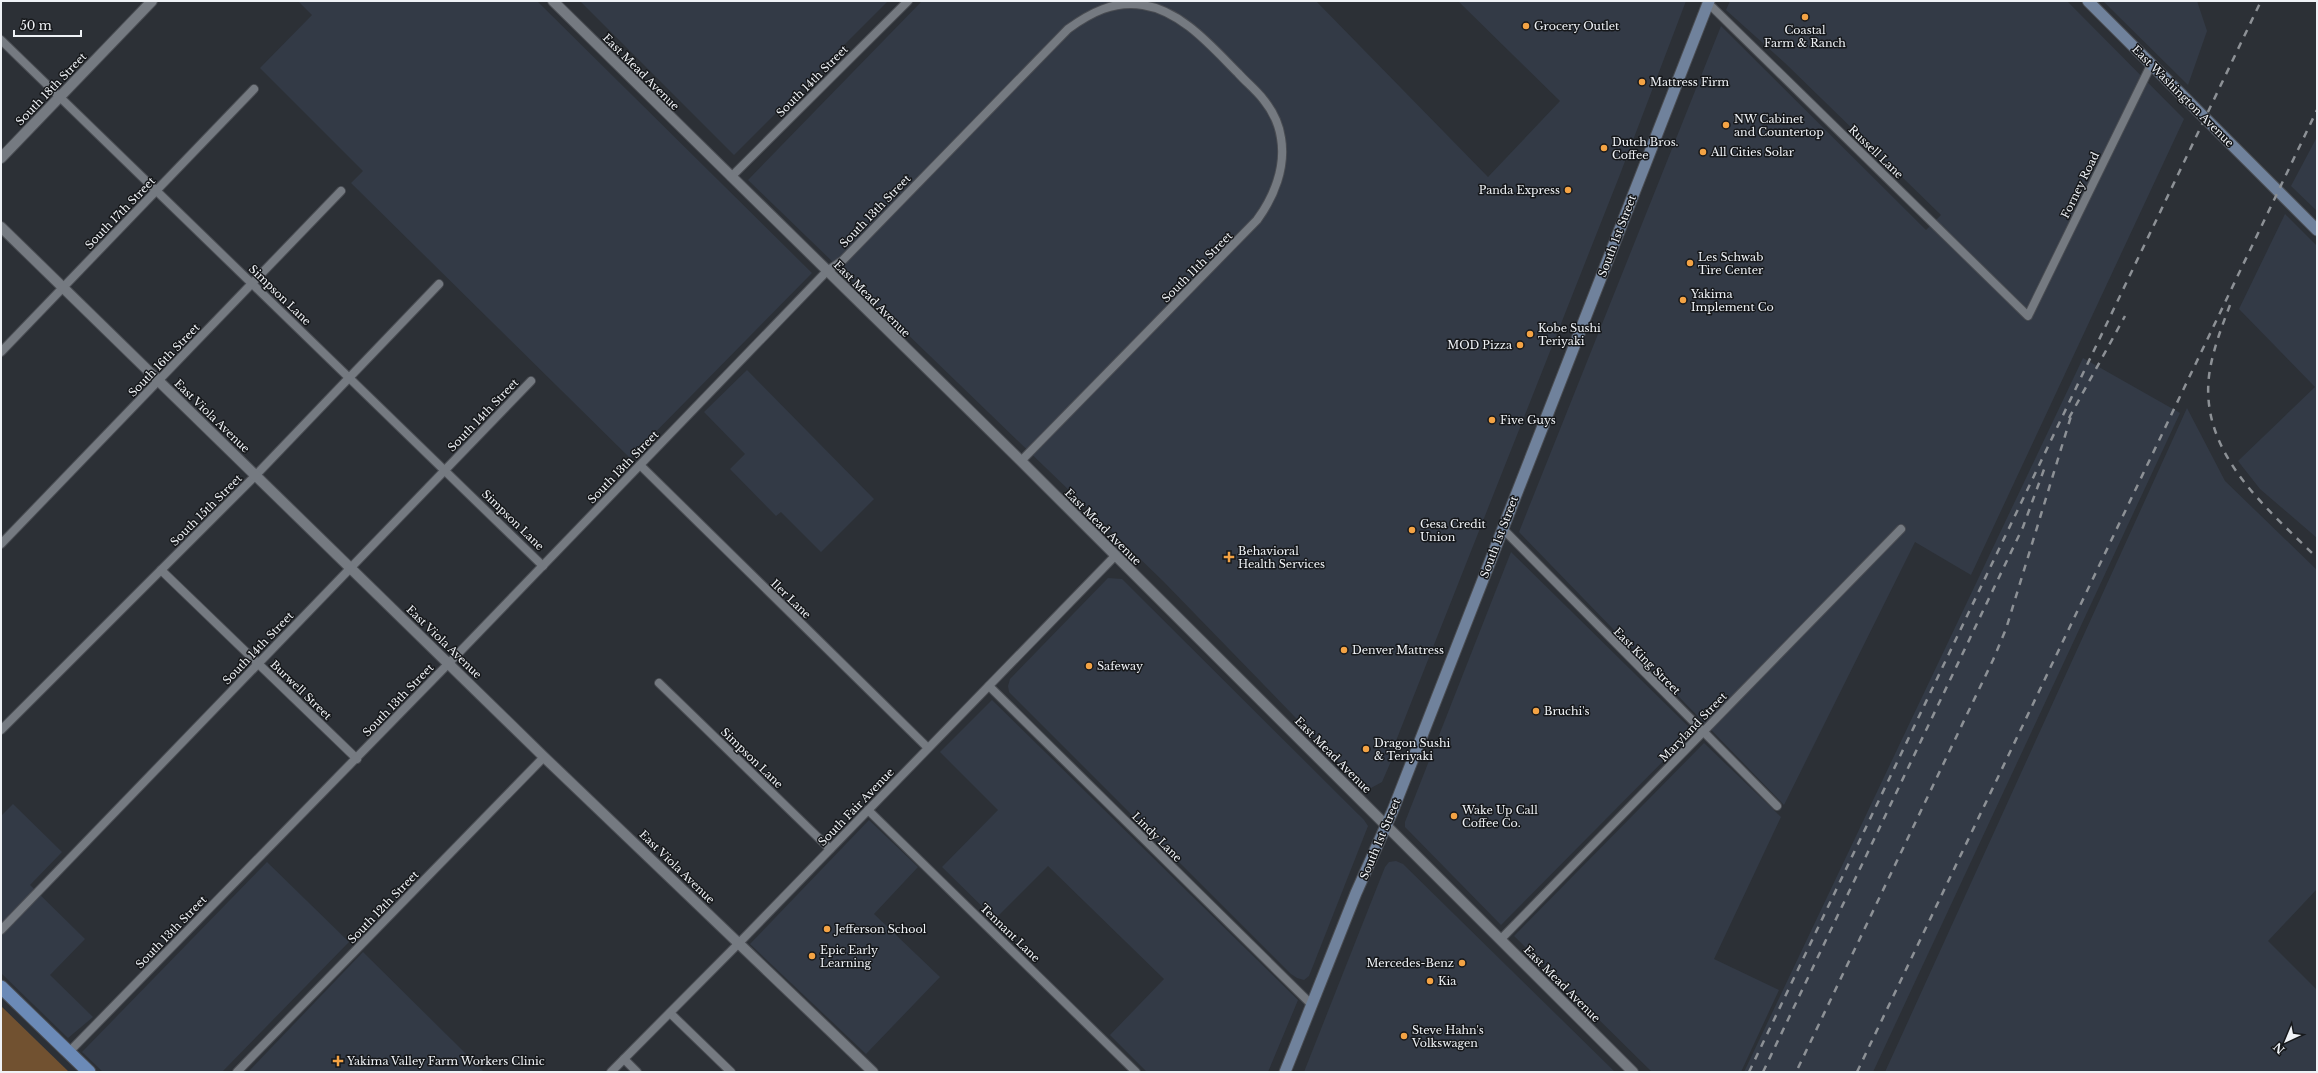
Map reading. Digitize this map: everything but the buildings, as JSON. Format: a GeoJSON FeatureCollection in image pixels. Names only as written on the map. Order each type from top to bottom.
{"type":"FeatureCollection","features":[{"type":"Feature","properties":{"kind":"main road","name":"East Washington Avenue"},"geometry":{"type":"LineString","coordinates":[[2088,1],[2317,230]]}},
{"type":"Feature","properties":{"kind":"main road","name":"South 1st Street"},"geometry":{"type":"LineString","coordinates":[[1285,1072],[1311,1004],[1386,825],[1708,2]]}},
{"type":"Feature","properties":{"kind":"main road"},"geometry":{"type":"LineString","coordinates":[[1,987],[89,1072]]}},
{"type":"Feature","properties":{"kind":"street","name":"South 18th Street"},"geometry":{"type":"LineString","coordinates":[[1,158],[152,1]]}},
{"type":"Feature","properties":{"kind":"street","name":"East Mead Avenue"},"geometry":{"type":"LineString","coordinates":[[553,1],[1021,461],[1634,1072]]}},
{"type":"Feature","properties":{"kind":"street","name":"South 14th Street"},"geometry":{"type":"LineString","coordinates":[[731,177],[908,1]]}},
{"type":"Feature","properties":{"kind":"street","name":"Russell Lane"},"geometry":{"type":"LineString","coordinates":[[1708,2],[2028,316]]}},
{"type":"Feature","properties":{"kind":"street","name":"South 13th Street"},"geometry":{"type":"LineString","coordinates":[[69,1052],[357,759],[827,271],[843,260],[1068,29],[1096,10],[1130,5],[1143,5],[1158,10],[1185,23],[1224,60]]}},
{"type":"Feature","properties":{"kind":"street","name":"Simpson Lane"},"geometry":{"type":"LineString","coordinates":[[1,40],[446,470],[543,566]]}},
{"type":"Feature","properties":{"kind":"street","name":"South 11th Street"},"geometry":{"type":"LineString","coordinates":[[1021,461],[1244,234],[1268,205],[1274,193],[1281,166],[1281,138],[1275,118],[1263,99],[1224,60]]}},
{"type":"Feature","properties":{"kind":"street","name":"Forney Road"},"geometry":{"type":"LineString","coordinates":[[2028,316],[2151,65]]}},
{"type":"Feature","properties":{"kind":"street","name":"South 17th Street"},"geometry":{"type":"LineString","coordinates":[[1,352],[254,89]]}},
{"type":"Feature","properties":{"kind":"street","name":"South 16th Street"},"geometry":{"type":"LineString","coordinates":[[1,544],[341,191]]}},
{"type":"Feature","properties":{"kind":"street","name":"East Viola Avenue"},"geometry":{"type":"LineString","coordinates":[[1,227],[544,757],[873,1072]]}},
{"type":"Feature","properties":{"kind":"street","name":"South 15th Street"},"geometry":{"type":"LineString","coordinates":[[1,730],[256,475],[439,284]]}},
{"type":"Feature","properties":{"kind":"street","name":"South 14th Street"},"geometry":{"type":"LineString","coordinates":[[1,930],[446,470],[530,381]]}},
{"type":"Feature","properties":{"kind":"street","name":"Iler Lane"},"geometry":{"type":"LineString","coordinates":[[640,465],[928,748]]}},
{"type":"Feature","properties":{"kind":"street","name":"East King Street"},"geometry":{"type":"LineString","coordinates":[[1503,529],[1703,733],[1777,806]]}},
{"type":"Feature","properties":{"kind":"street","name":"Maryland Street"},"geometry":{"type":"LineString","coordinates":[[1501,939],[1901,529]]}},
{"type":"Feature","properties":{"kind":"street","name":"South Fair Avenue"},"geometry":{"type":"LineString","coordinates":[[611,1072],[739,943],[1115,556]]}},
{"type":"Feature","properties":{"kind":"street","name":"Burwell Street"},"geometry":{"type":"LineString","coordinates":[[161,570],[357,759]]}},
{"type":"Feature","properties":{"kind":"street","name":"Simpson Lane"},"geometry":{"type":"LineString","coordinates":[[659,683],[830,849]]}},
{"type":"Feature","properties":{"kind":"street","name":"Lindy Lane"},"geometry":{"type":"LineString","coordinates":[[989,686],[1311,1004]]}},
{"type":"Feature","properties":{"kind":"street","name":"South 12th Street"},"geometry":{"type":"LineString","coordinates":[[237,1072],[544,757]]}},
{"type":"Feature","properties":{"kind":"street","name":"Tennant Lane"},"geometry":{"type":"LineString","coordinates":[[868,810],[1136,1072]]}},
{"type":"Feature","properties":{"kind":"street"},"geometry":{"type":"LineString","coordinates":[[670,1013],[731,1072]]}},
{"type":"Feature","properties":{"kind":"street"},"geometry":{"type":"LineString","coordinates":[[624,1059],[637,1072]]}},
{"type":"Feature","properties":{"kind":"shaded area"},"geometry":{"type":"Polygon","coordinates":[[[298,1],[537,1],[812,273],[630,458],[351,183],[363,171],[260,68],[312,15],[298,1]]]}},
{"type":"Feature","properties":{"kind":"shaded area"},"geometry":{"type":"Polygon","coordinates":[[[580,1],[888,1],[734,155],[580,1]]]}},
{"type":"Feature","properties":{"kind":"shaded area"},"geometry":{"type":"Polygon","coordinates":[[[922,1],[1316,1],[1488,177],[1560,101],[1458,1],[1686,1],[1619,177],[1390,756],[1392,759],[1382,782],[1371,788],[1357,781],[1163,581],[748,180],[922,1]]]}},
{"type":"Feature","properties":{"kind":"shaded area"},"geometry":{"type":"Polygon","coordinates":[[[1730,1],[2067,1],[2184,119],[1971,575],[1915,542],[1784,805],[1519,532],[1721,26],[1926,230],[1941,215],[1785,63],[1726,10],[1730,1]]]}},
{"type":"Feature","properties":{"kind":"shaded area"},"geometry":{"type":"Polygon","coordinates":[[[2103,1],[2197,1],[2207,31],[2188,85],[2103,1]]]}},
{"type":"Feature","properties":{"kind":"shaded area"},"geometry":{"type":"Polygon","coordinates":[[[2317,137],[2317,211],[2291,186],[2317,137]]]}},
{"type":"Feature","properties":{"kind":"shaded area"},"geometry":{"type":"Polygon","coordinates":[[[2285,214],[2317,246],[2317,538],[2260,489],[2238,461],[2315,387],[2239,309],[2285,214]]]}},
{"type":"Feature","properties":{"kind":"shaded area"},"geometry":{"type":"Polygon","coordinates":[[[2083,358],[2180,413],[1873,1072],[1744,1072],[2083,358]]]}},
{"type":"Feature","properties":{"kind":"shaded area"},"geometry":{"type":"Polygon","coordinates":[[[747,370],[874,499],[821,552],[781,512],[776,516],[730,469],[745,454],[704,412],[747,370]]]}},
{"type":"Feature","properties":{"kind":"shaded area"},"geometry":{"type":"Polygon","coordinates":[[[2187,408],[2225,481],[2317,570],[2317,889],[2268,941],[2317,990],[2317,1072],[1885,1072],[2187,408]]]}},
{"type":"Feature","properties":{"kind":"shaded area"},"geometry":{"type":"Polygon","coordinates":[[[1511,552],[1693,731],[1501,925],[1405,827],[1405,822],[1511,552]]]}},
{"type":"Feature","properties":{"kind":"shaded area"},"geometry":{"type":"Polygon","coordinates":[[[1108,578],[1122,579],[1364,820],[1368,826],[1309,976],[1304,980],[1291,974],[1009,692],[1008,686],[1010,679],[1108,578]]]}},
{"type":"Feature","properties":{"kind":"shaded area"},"geometry":{"type":"Polygon","coordinates":[[[992,700],[1298,1000],[1268,1072],[1147,1072],[1110,1035],[1164,979],[1048,866],[995,919],[942,867],[998,810],[940,752],[992,700]]]}},
{"type":"Feature","properties":{"kind":"shaded area"},"geometry":{"type":"Polygon","coordinates":[[[1704,743],[1781,817],[1714,959],[1779,990],[1741,1072],[1652,1072],[1514,936],[1704,743]]]}},
{"type":"Feature","properties":{"kind":"shaded area"},"geometry":{"type":"Polygon","coordinates":[[[13,804],[62,852],[30,885],[85,939],[50,975],[93,1017],[68,1038],[1,973],[1,816],[13,804]]]}},
{"type":"Feature","properties":{"kind":"shaded area","name":"Jefferson School"},"geometry":{"type":"Polygon","coordinates":[[[869,820],[918,867],[874,914],[940,977],[866,1054],[750,944],[869,820]]]}},
{"type":"Feature","properties":{"kind":"shaded area"},"geometry":{"type":"Polygon","coordinates":[[[1396,861],[1403,864],[1615,1072],[1304,1072],[1385,867],[1389,862],[1396,861]]]}},
{"type":"Feature","properties":{"kind":"shaded area"},"geometry":{"type":"Polygon","coordinates":[[[267,862],[349,942],[222,1072],[103,1072],[82,1052],[267,862]]]}},
{"type":"Feature","properties":{"kind":"shaded area"},"geometry":{"type":"Polygon","coordinates":[[[363,952],[454,1042],[484,1072],[248,1072],[363,952]]]}},
{"type":"Feature","properties":{"kind":"shaded area"},"geometry":{"type":"Polygon","coordinates":[[[1,1006],[69,1072],[1,1072],[1,1006]]]}},
{"type":"Feature","properties":{"kind":"railway"},"geometry":{"type":"LineString","coordinates":[[1749,1072],[2261,1]]}},
{"type":"Feature","properties":{"kind":"railway"},"geometry":{"type":"LineString","coordinates":[[1857,1072],[2317,110]]}},
{"type":"Feature","properties":{"kind":"railway"},"geometry":{"type":"LineString","coordinates":[[2230,305],[2221,329],[2210,369],[2208,399],[2214,426],[2224,451],[2239,475],[2276,518],[2317,558]]}},
{"type":"Feature","properties":{"kind":"railway"},"geometry":{"type":"LineString","coordinates":[[2069,418],[2125,316]]}},
{"type":"Feature","properties":{"kind":"railway"},"geometry":{"type":"LineString","coordinates":[[1798,1068],[1993,660],[2006,629],[2072,413]]}},
{"type":"Feature","properties":{"kind":"railway"},"geometry":{"type":"LineString","coordinates":[[1763,1072],[2023,527],[2046,464]]}},
{"type":"Feature","properties":{"kind":"place","name":"Coastal Farm & Ranch"},"geometry":{"type":"Point","coordinates":[1805,17]}},
{"type":"Feature","properties":{"kind":"place","name":"Grocery Outlet"},"geometry":{"type":"Point","coordinates":[1526,26]}},
{"type":"Feature","properties":{"kind":"place","name":"Mattress Firm"},"geometry":{"type":"Point","coordinates":[1642,82]}},
{"type":"Feature","properties":{"kind":"place","name":"NW Cabinet and Countertop"},"geometry":{"type":"Point","coordinates":[1726,125]}},
{"type":"Feature","properties":{"kind":"place","name":"Dutch Bros. Coffee"},"geometry":{"type":"Point","coordinates":[1604,148]}},
{"type":"Feature","properties":{"kind":"place","name":"All Cities Solar"},"geometry":{"type":"Point","coordinates":[1703,152]}},
{"type":"Feature","properties":{"kind":"place","name":"Panda Express"},"geometry":{"type":"Point","coordinates":[1568,190]}},
{"type":"Feature","properties":{"kind":"place","name":"Les Schwab Tire Center"},"geometry":{"type":"Point","coordinates":[1690,263]}},
{"type":"Feature","properties":{"kind":"place","name":"Yakima Implement Co"},"geometry":{"type":"Point","coordinates":[1683,300]}},
{"type":"Feature","properties":{"kind":"place","name":"Kobe Sushi Teriyaki"},"geometry":{"type":"Point","coordinates":[1530,334]}},
{"type":"Feature","properties":{"kind":"place","name":"MOD Pizza"},"geometry":{"type":"Point","coordinates":[1520,345]}},
{"type":"Feature","properties":{"kind":"place","name":"Five Guys"},"geometry":{"type":"Point","coordinates":[1492,420]}},
{"type":"Feature","properties":{"kind":"place","name":"Gesa Credit Union"},"geometry":{"type":"Point","coordinates":[1412,530]}},
{"type":"Feature","properties":{"kind":"place","name":"Behavioral Health Services"},"geometry":{"type":"Point","coordinates":[1229,557]}},
{"type":"Feature","properties":{"kind":"place","name":"Denver Mattress"},"geometry":{"type":"Point","coordinates":[1344,650]}},
{"type":"Feature","properties":{"kind":"place","name":"Safeway"},"geometry":{"type":"Point","coordinates":[1089,666]}},
{"type":"Feature","properties":{"kind":"place","name":"Bruchi's"},"geometry":{"type":"Point","coordinates":[1536,711]}},
{"type":"Feature","properties":{"kind":"place","name":"Dragon Sushi & Teriyaki"},"geometry":{"type":"Point","coordinates":[1366,749]}},
{"type":"Feature","properties":{"kind":"place","name":"Wake Up Call Coffee Co."},"geometry":{"type":"Point","coordinates":[1454,816]}},
{"type":"Feature","properties":{"kind":"place","name":"Jefferson School"},"geometry":{"type":"Point","coordinates":[827,929]}},
{"type":"Feature","properties":{"kind":"place","name":"Epic Early Learning"},"geometry":{"type":"Point","coordinates":[812,956]}},
{"type":"Feature","properties":{"kind":"place","name":"Mercedes-Benz"},"geometry":{"type":"Point","coordinates":[1462,963]}},
{"type":"Feature","properties":{"kind":"place","name":"Kia"},"geometry":{"type":"Point","coordinates":[1430,981]}},
{"type":"Feature","properties":{"kind":"place","name":"Steve Hahn's Volkswagen"},"geometry":{"type":"Point","coordinates":[1404,1036]}},
{"type":"Feature","properties":{"kind":"place","name":"Yakima Valley Farm Workers Clinic"},"geometry":{"type":"Point","coordinates":[338,1061]}}]}
